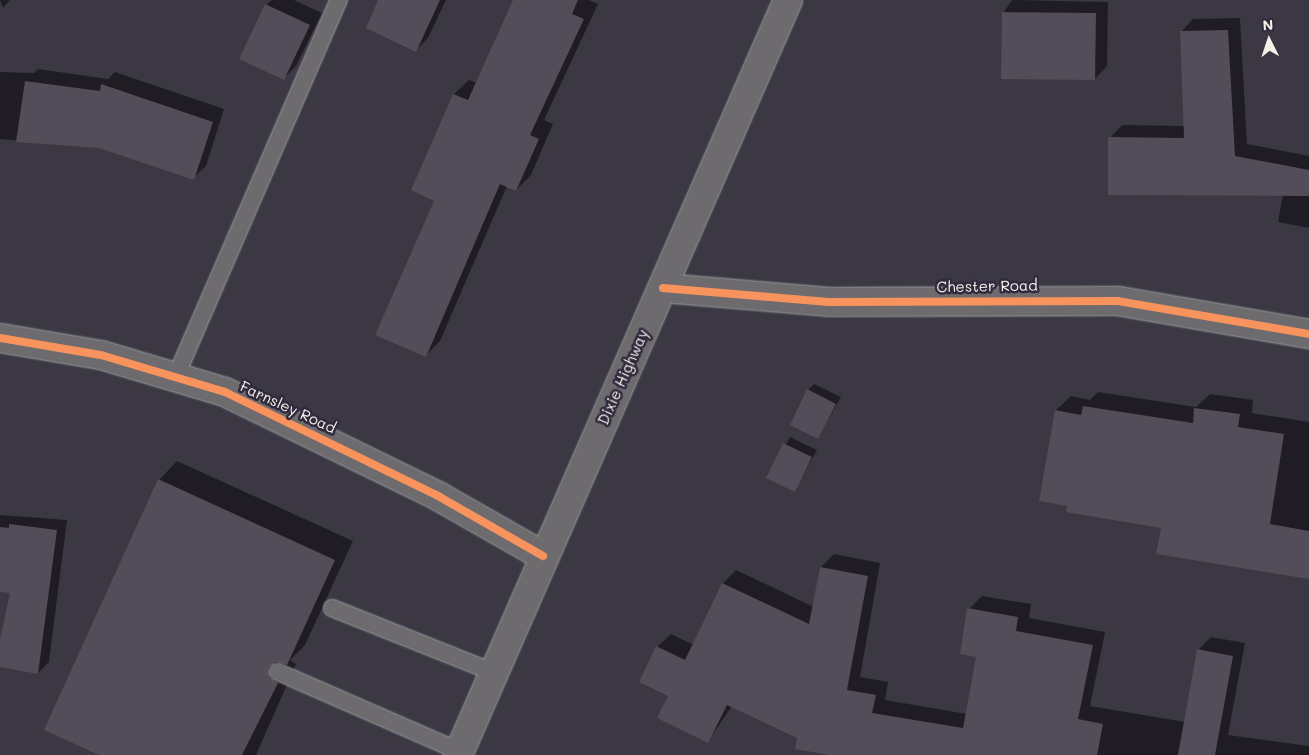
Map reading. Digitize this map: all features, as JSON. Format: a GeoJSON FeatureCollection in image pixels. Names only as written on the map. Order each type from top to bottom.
{"type":"FeatureCollection","features":[{"type":"Feature","properties":{"kind":"street","name":"Dixie Highway"},"geometry":{"type":"LineString","coordinates":[[458,753],[788,0]]}},
{"type":"Feature","properties":{"kind":"street","name":"Chester Road"},"geometry":{"type":"LineString","coordinates":[[663,288],[828,302],[1118,301],[1309,334]]}},
{"type":"Feature","properties":{"kind":"street","name":"Farnsley Road"},"geometry":{"type":"LineString","coordinates":[[0,338],[101,354],[176,376],[274,413],[438,496],[544,556]]}},
{"type":"Feature","properties":{"kind":"lane"},"geometry":{"type":"LineString","coordinates":[[176,376],[339,0]]}},
{"type":"Feature","properties":{"kind":"lane"},"geometry":{"type":"LineString","coordinates":[[332,608],[492,672]]}},
{"type":"Feature","properties":{"kind":"lane"},"geometry":{"type":"LineString","coordinates":[[278,672],[458,753]]}},
{"type":"Feature","properties":{"kind":"building"},"geometry":{"type":"Polygon","coordinates":[[[378,0],[440,0],[416,52],[366,28],[378,0]]]}},
{"type":"Feature","properties":{"kind":"building"},"geometry":{"type":"Polygon","coordinates":[[[513,0],[578,0],[572,14],[584,19],[530,135],[539,139],[516,191],[500,184],[426,357],[375,335],[434,201],[411,190],[453,94],[468,100],[513,0]]]}},
{"type":"Feature","properties":{"kind":"building"},"geometry":{"type":"Polygon","coordinates":[[[265,4],[310,25],[284,80],[239,59],[265,4]]]}},
{"type":"Feature","properties":{"kind":"building"},"geometry":{"type":"Polygon","coordinates":[[[1002,12],[1096,13],[1095,80],[1001,79],[1002,12]]]}},
{"type":"Feature","properties":{"kind":"building"},"geometry":{"type":"Polygon","coordinates":[[[1228,30],[1235,156],[1309,170],[1309,196],[1108,195],[1108,137],[1184,138],[1180,31],[1228,30]]]}},
{"type":"Feature","properties":{"kind":"building"},"geometry":{"type":"Polygon","coordinates":[[[25,81],[100,91],[101,84],[213,122],[194,180],[99,148],[16,142],[25,81]]]}},
{"type":"Feature","properties":{"kind":"building"},"geometry":{"type":"Polygon","coordinates":[[[807,389],[836,404],[818,439],[790,425],[807,389]]]}},
{"type":"Feature","properties":{"kind":"building"},"geometry":{"type":"Polygon","coordinates":[[[1083,406],[1193,423],[1194,408],[1240,414],[1238,427],[1284,434],[1270,524],[1309,531],[1309,579],[1156,554],[1161,528],[1066,512],[1067,506],[1039,501],[1055,410],[1081,415],[1083,406]]]}},
{"type":"Feature","properties":{"kind":"building"},"geometry":{"type":"Polygon","coordinates":[[[783,443],[812,457],[795,492],[766,478],[783,443]]]}},
{"type":"Feature","properties":{"kind":"building"},"geometry":{"type":"Polygon","coordinates":[[[158,479],[335,560],[287,665],[276,662],[269,668],[270,678],[278,683],[242,755],[99,755],[44,730],[158,479]]]}},
{"type":"Feature","properties":{"kind":"building"},"geometry":{"type":"Polygon","coordinates":[[[9,524],[57,530],[38,674],[0,667],[0,639],[10,593],[0,592],[0,527],[9,528],[9,524]]]}},
{"type":"Feature","properties":{"kind":"building"},"geometry":{"type":"Polygon","coordinates":[[[820,567],[868,576],[847,690],[876,695],[872,713],[963,728],[976,657],[960,654],[967,608],[1018,617],[1016,631],[1093,645],[1078,719],[1103,724],[1097,755],[829,755],[795,749],[797,738],[727,705],[708,743],[657,718],[668,696],[639,682],[656,646],[685,660],[722,583],[809,624],[820,567]]]}},
{"type":"Feature","properties":{"kind":"building"},"geometry":{"type":"Polygon","coordinates":[[[1197,649],[1233,656],[1215,755],[1178,755],[1197,649]]]}},
{"type":"Feature","properties":{"kind":"cycle path"},"geometry":{"type":"LineString","coordinates":[[663,288],[828,302],[1118,301],[1309,334]]}},
{"type":"Feature","properties":{"kind":"cycle path"},"geometry":{"type":"LineString","coordinates":[[0,338],[101,355],[225,392],[438,496],[543,556]]}}]}
